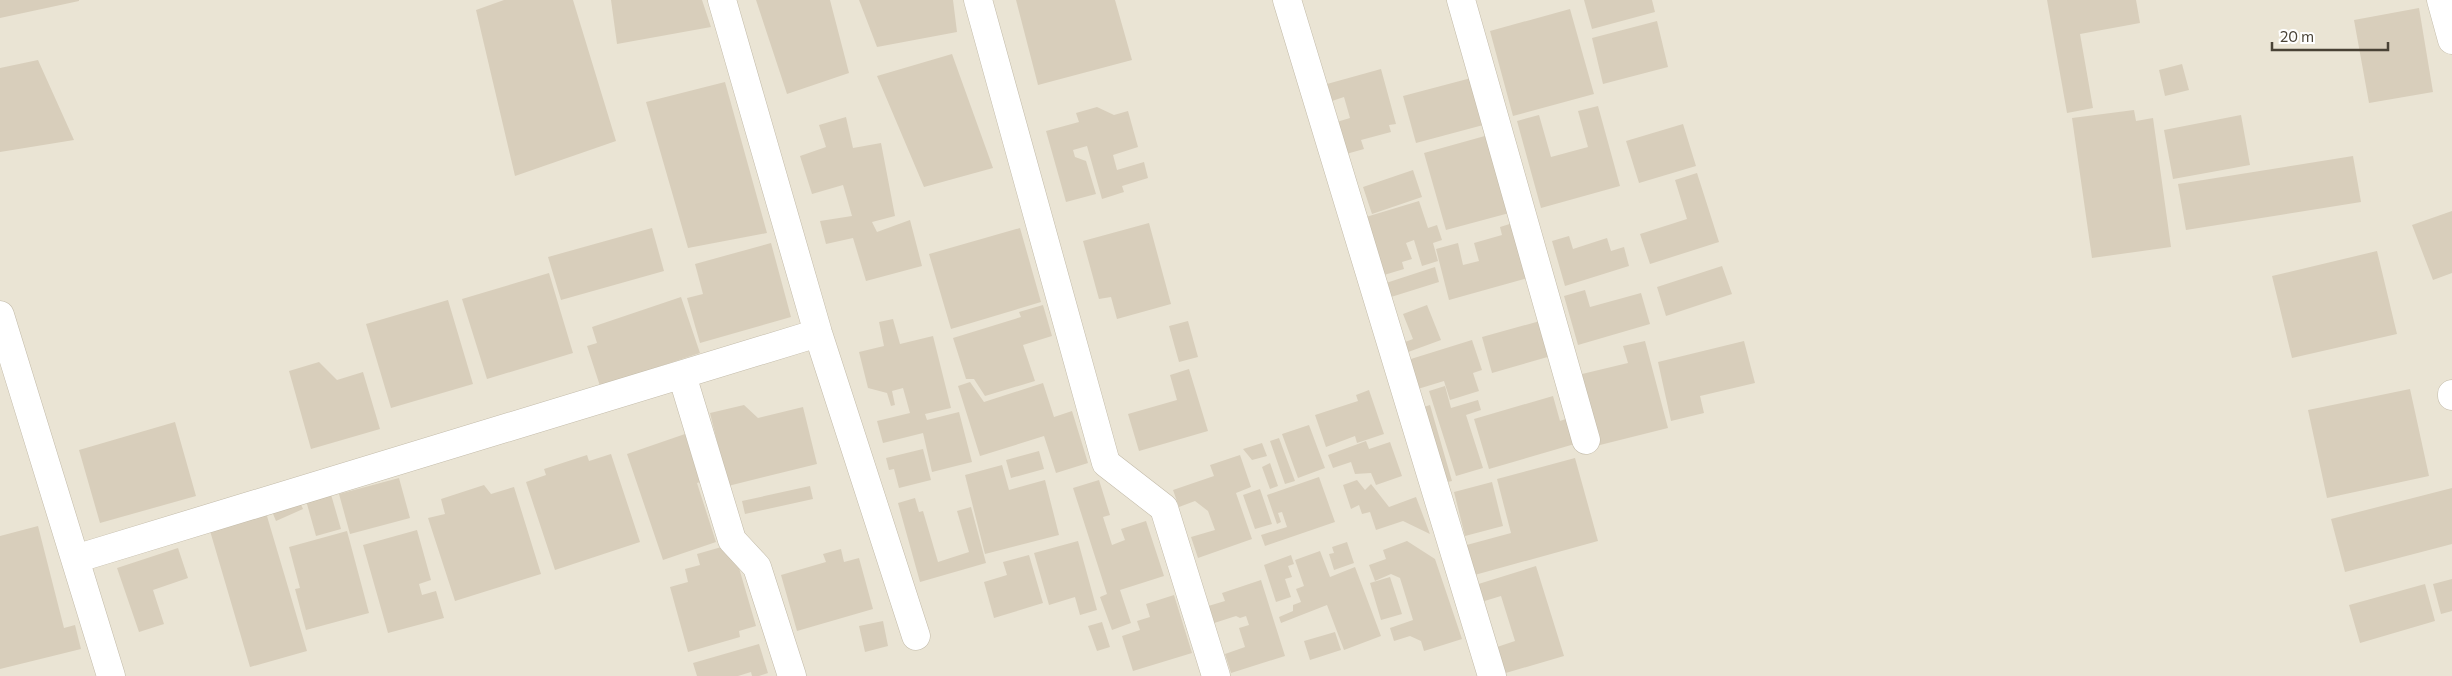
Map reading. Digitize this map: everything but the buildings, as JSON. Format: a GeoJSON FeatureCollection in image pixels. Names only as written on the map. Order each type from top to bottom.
{"type":"FeatureCollection","features":[{"type":"Feature","properties":{"kind":"street"},"geometry":{"type":"LineString","coordinates":[[722,0],[818,333],[916,636]]}},
{"type":"Feature","properties":{"kind":"street"},"geometry":{"type":"LineString","coordinates":[[978,0],[1106,463],[1164,508],[1216,676]]}},
{"type":"Feature","properties":{"kind":"street"},"geometry":{"type":"LineString","coordinates":[[1287,0],[1492,676]]}},
{"type":"Feature","properties":{"kind":"street"},"geometry":{"type":"LineString","coordinates":[[1462,0],[1586,440]]}},
{"type":"Feature","properties":{"kind":"street"},"geometry":{"type":"LineString","coordinates":[[2441,0],[2452,40]]}},
{"type":"Feature","properties":{"kind":"street"},"geometry":{"type":"LineString","coordinates":[[0,315],[111,676]]}},
{"type":"Feature","properties":{"kind":"street"},"geometry":{"type":"LineString","coordinates":[[75,559],[818,333]]}},
{"type":"Feature","properties":{"kind":"street"},"geometry":{"type":"LineString","coordinates":[[682,375],[732,540],[757,568],[792,676]]}},
{"type":"Feature","properties":{"kind":"shaded area"},"geometry":{"type":"Polygon","coordinates":[[[79,0],[2452,0],[2452,676],[0,676],[0,17],[79,0]]]}}]}
